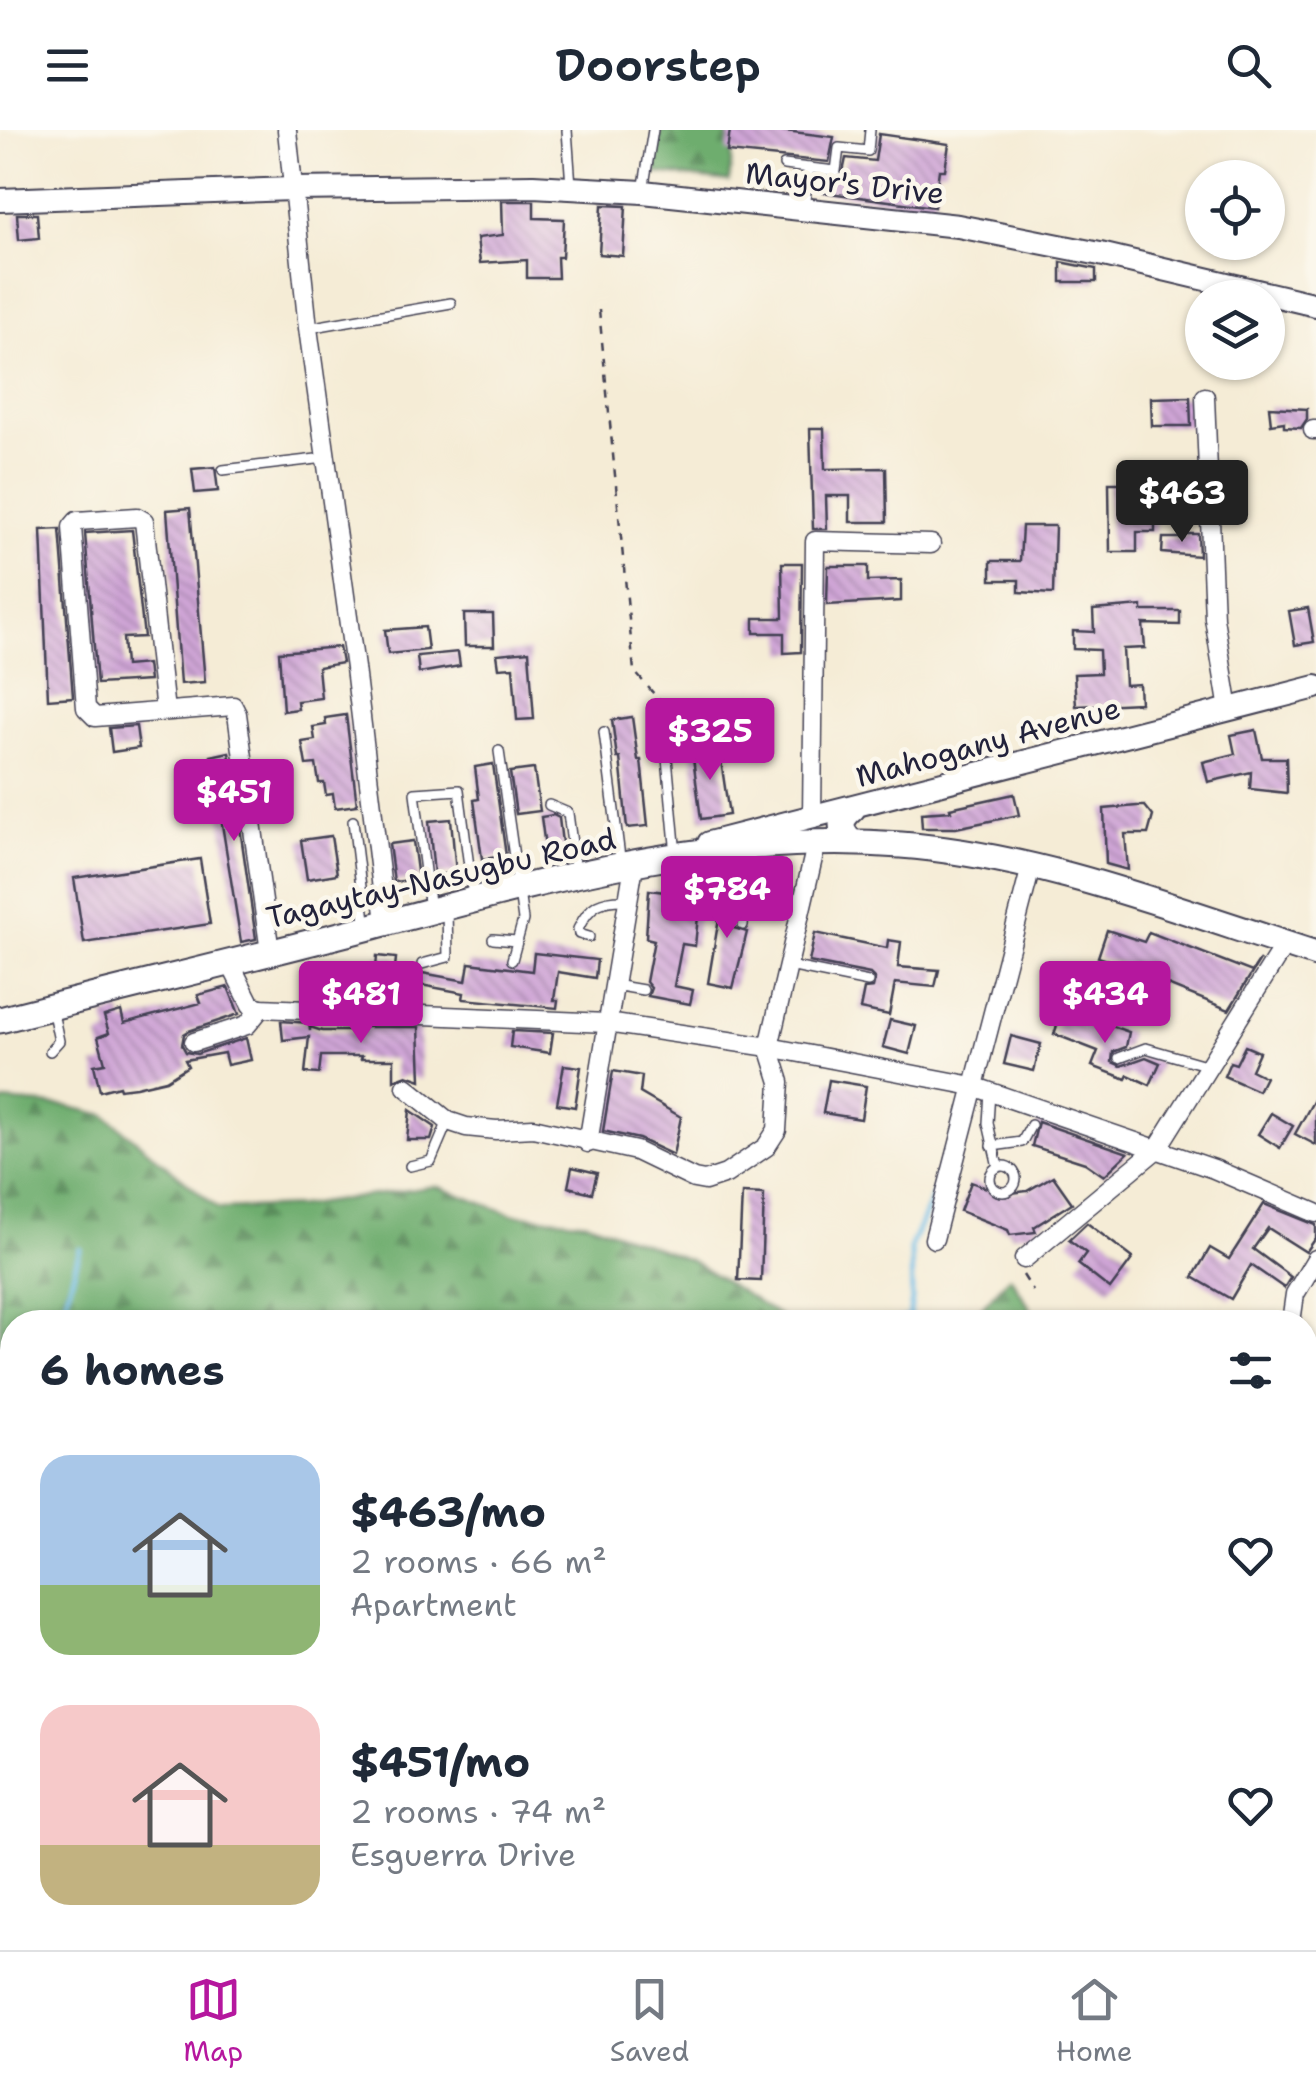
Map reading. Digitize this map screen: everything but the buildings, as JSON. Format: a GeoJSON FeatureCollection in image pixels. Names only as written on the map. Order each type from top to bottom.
{"type":"FeatureCollection","features":[{"type":"Feature","properties":{"kind":"main road"},"geometry":{"type":"LineString","coordinates":[[850,841],[841,828],[842,820],[852,809]]}},
{"type":"Feature","properties":{"kind":"main road","name":"Tagaytay-Nasugbu Road"},"geometry":{"type":"LineString","coordinates":[[0,1020],[474,899],[676,856],[752,846],[814,830],[850,841],[939,848],[1031,866],[1316,954]]}},
{"type":"Feature","properties":{"kind":"main road","name":"Tagaytay-Nasugbu Road"},"geometry":{"type":"LineString","coordinates":[[0,1011],[51,1007]]}},
{"type":"Feature","properties":{"kind":"main road","name":"Tagaytay-Nasugbu Road"},"geometry":{"type":"LineString","coordinates":[[0,1029],[51,1007]]}},
{"type":"Feature","properties":{"kind":"street"},"geometry":{"type":"LineString","coordinates":[[286,130],[308,328],[355,668],[376,925]]}},
{"type":"Feature","properties":{"kind":"street","name":"Mayor's Drive"},"geometry":{"type":"LineString","coordinates":[[0,200],[292,189],[571,186],[958,226],[1100,254],[1316,305]]}},
{"type":"Feature","properties":{"kind":"street"},"geometry":{"type":"LineString","coordinates":[[1206,397],[1214,618],[1229,710]]}},
{"type":"Feature","properties":{"kind":"street"},"geometry":{"type":"LineString","coordinates":[[165,712],[144,521],[136,517],[77,521],[72,527],[86,708],[95,717],[165,712],[224,704],[232,706],[237,714],[270,952]]}},
{"type":"Feature","properties":{"kind":"street"},"geometry":{"type":"LineString","coordinates":[[406,1087],[448,1120],[496,1130],[534,1128],[636,1152],[706,1181],[726,1174],[766,1147],[777,1130],[780,1082],[769,1048],[789,966],[814,830],[815,540],[931,544]]}},
{"type":"Feature","properties":{"kind":"street","name":"Mahogany Avenue"},"geometry":{"type":"LineString","coordinates":[[676,856],[726,838],[814,830],[852,809],[1316,688]]}},
{"type":"Feature","properties":{"kind":"street"},"geometry":{"type":"LineString","coordinates":[[588,1143],[628,900],[628,866]]}},
{"type":"Feature","properties":{"kind":"street"},"geometry":{"type":"LineString","coordinates":[[934,1239],[982,1089],[1031,866]]}},
{"type":"Feature","properties":{"kind":"street"},"geometry":{"type":"LineString","coordinates":[[1024,1259],[1157,1148],[1285,944]]}},
{"type":"Feature","properties":{"kind":"street"},"geometry":{"type":"LineString","coordinates":[[230,963],[251,1005],[262,1008],[607,1023],[769,1048],[982,1089],[1214,1169],[1316,1213]]}},
{"type":"Feature","properties":{"kind":"street"},"geometry":{"type":"LineString","coordinates":[[194,1042],[246,1025],[262,1008]]}},
{"type":"Feature","properties":{"kind":"street"},"geometry":{"type":"LineString","coordinates":[[1293,1310],[1295,1294],[1316,1258]]}},
{"type":"Feature","properties":{"kind":"lane"},"geometry":{"type":"LineString","coordinates":[[568,130],[571,186]]}},
{"type":"Feature","properties":{"kind":"lane"},"geometry":{"type":"LineString","coordinates":[[643,192],[653,130]]}},
{"type":"Feature","properties":{"kind":"lane"},"geometry":{"type":"LineString","coordinates":[[784,165],[836,171],[839,148],[868,151],[870,130]]}},
{"type":"Feature","properties":{"kind":"lane"},"geometry":{"type":"LineString","coordinates":[[804,209],[809,168]]}},
{"type":"Feature","properties":{"kind":"lane"},"geometry":{"type":"LineString","coordinates":[[308,328],[451,303]]}},
{"type":"Feature","properties":{"kind":"lane"},"geometry":{"type":"LineString","coordinates":[[223,470],[325,458]]}},
{"type":"Feature","properties":{"kind":"lane"},"geometry":{"type":"LineString","coordinates":[[662,704],[676,856]]}},
{"type":"Feature","properties":{"kind":"lane"},"geometry":{"type":"LineString","coordinates":[[604,732],[628,866]]}},
{"type":"Feature","properties":{"kind":"lane"},"geometry":{"type":"LineString","coordinates":[[500,751],[523,920],[512,960]]}},
{"type":"Feature","properties":{"kind":"lane"},"geometry":{"type":"LineString","coordinates":[[422,964],[448,957],[415,793],[459,790],[474,899]]}},
{"type":"Feature","properties":{"kind":"lane"},"geometry":{"type":"LineString","coordinates":[[549,805],[568,813],[577,877]]}},
{"type":"Feature","properties":{"kind":"lane"},"geometry":{"type":"LineString","coordinates":[[352,821],[376,925]]}},
{"type":"Feature","properties":{"kind":"lane"},"geometry":{"type":"LineString","coordinates":[[743,926],[752,846]]}},
{"type":"Feature","properties":{"kind":"lane"},"geometry":{"type":"LineString","coordinates":[[589,937],[578,932],[593,904],[606,899],[628,900]]}},
{"type":"Feature","properties":{"kind":"lane"},"geometry":{"type":"LineString","coordinates":[[493,939],[516,941]]}},
{"type":"Feature","properties":{"kind":"lane"},"geometry":{"type":"LineString","coordinates":[[789,966],[868,982]]}},
{"type":"Feature","properties":{"kind":"lane"},"geometry":{"type":"LineString","coordinates":[[614,985],[643,990]]}},
{"type":"Feature","properties":{"kind":"lane"},"geometry":{"type":"LineString","coordinates":[[50,1051],[59,1041],[51,1007]]}},
{"type":"Feature","properties":{"kind":"lane"},"geometry":{"type":"LineString","coordinates":[[1119,1058],[1146,1048],[1209,1066]]}},
{"type":"Feature","properties":{"kind":"lane"},"geometry":{"type":"LineString","coordinates":[[982,1089],[998,1167]]}},
{"type":"Feature","properties":{"kind":"lane"},"geometry":{"type":"LineString","coordinates":[[410,1166],[431,1161],[448,1120]]}},
{"type":"Feature","properties":{"kind":"lane"},"geometry":{"type":"LineString","coordinates":[[992,1146],[1022,1142],[1032,1124]]}},
{"type":"Feature","properties":{"kind":"path"},"geometry":{"type":"LineString","coordinates":[[598,310],[634,671],[662,704]]}},
{"type":"Feature","properties":{"kind":"green space"},"geometry":{"type":"Polygon","coordinates":[[[661,130],[735,130],[729,182],[656,173],[661,130]]]}},
{"type":"Feature","properties":{"kind":"green space"},"geometry":{"type":"Polygon","coordinates":[[[5,1101],[66,1106],[105,1115],[219,1209],[299,1206],[436,1186],[511,1214],[588,1222],[692,1261],[770,1310],[0,1310],[0,1104],[5,1101]]]}},
{"type":"Feature","properties":{"kind":"green space"},"geometry":{"type":"Polygon","coordinates":[[[1010,1276],[1031,1310],[980,1310],[1010,1276]]]}},
{"type":"Feature","properties":{"kind":"waterway"},"geometry":{"type":"LineString","coordinates":[[910,1310],[911,1246],[942,1175]]}},
{"type":"Feature","properties":{"kind":"waterway"},"geometry":{"type":"LineString","coordinates":[[63,1310],[80,1249]]}}]}
